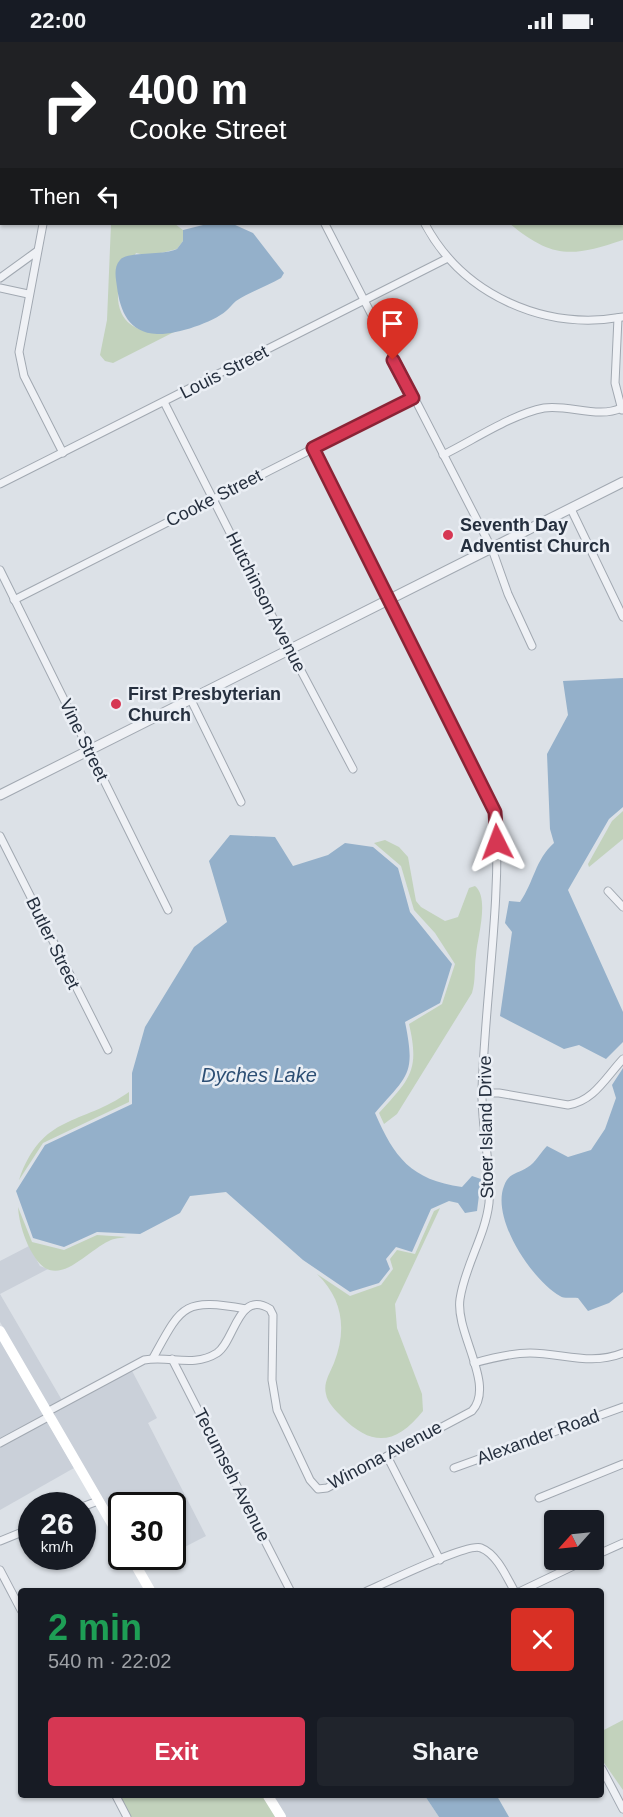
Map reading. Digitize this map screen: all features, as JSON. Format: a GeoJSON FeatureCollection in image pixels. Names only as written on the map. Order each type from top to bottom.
{"type":"FeatureCollection","features":[{"type":"Feature","properties":{"kind":"main road"},"geometry":{"type":"LineString","coordinates":[[0,1331],[108,1518]]}},
{"type":"Feature","properties":{"kind":"main road"},"geometry":{"type":"LineString","coordinates":[[138,1570],[149,1588]]}},
{"type":"Feature","properties":{"kind":"main road"},"geometry":{"type":"LineString","coordinates":[[269,1798],[281,1817]]}},
{"type":"Feature","properties":{"kind":"street"},"geometry":{"type":"LineString","coordinates":[[43,225],[28,294],[19,352],[21,369],[63,453]]}},
{"type":"Feature","properties":{"kind":"street"},"geometry":{"type":"LineString","coordinates":[[325,225],[363,302],[492,549],[508,594],[532,646]]}},
{"type":"Feature","properties":{"kind":"street"},"geometry":{"type":"LineString","coordinates":[[426,225],[448,258],[485,291],[518,306],[566,320],[620,317],[615,383],[622,409],[612,411],[566,407],[540,409],[443,455]]}},
{"type":"Feature","properties":{"kind":"street"},"geometry":{"type":"LineString","coordinates":[[0,278],[36,252]]}},
{"type":"Feature","properties":{"kind":"street","name":"Louis Street"},"geometry":{"type":"LineString","coordinates":[[0,484],[448,258]]}},
{"type":"Feature","properties":{"kind":"street"},"geometry":{"type":"LineString","coordinates":[[0,288],[28,294]]}},
{"type":"Feature","properties":{"kind":"street","name":"Cooke Street"},"geometry":{"type":"LineString","coordinates":[[14,600],[413,398]]}},
{"type":"Feature","properties":{"kind":"street","name":"Hutchinson Avenue"},"geometry":{"type":"LineString","coordinates":[[164,402],[353,769]]}},
{"type":"Feature","properties":{"kind":"street"},"geometry":{"type":"LineString","coordinates":[[313,448],[389,600]]}},
{"type":"Feature","properties":{"kind":"street"},"geometry":{"type":"LineString","coordinates":[[0,795],[623,482]]}},
{"type":"Feature","properties":{"kind":"street"},"geometry":{"type":"LineString","coordinates":[[571,509],[623,617]]}},
{"type":"Feature","properties":{"kind":"street","name":"Vine Street"},"geometry":{"type":"LineString","coordinates":[[0,570],[168,910]]}},
{"type":"Feature","properties":{"kind":"street","name":"Stoer Island Drive"},"geometry":{"type":"LineString","coordinates":[[389,600],[496,813],[496,861],[482,1093],[489,1203],[485,1228],[464,1282],[459,1310],[464,1336],[474,1363]]}},
{"type":"Feature","properties":{"kind":"street"},"geometry":{"type":"LineString","coordinates":[[191,700],[241,802]]}},
{"type":"Feature","properties":{"kind":"street","name":"Butler Street"},"geometry":{"type":"LineString","coordinates":[[0,836],[108,1050]]}},
{"type":"Feature","properties":{"kind":"street"},"geometry":{"type":"LineString","coordinates":[[608,891],[623,907]]}},
{"type":"Feature","properties":{"kind":"street"},"geometry":{"type":"LineString","coordinates":[[482,1093],[499,1093],[568,1105],[576,1104],[592,1095],[623,1059]]}},
{"type":"Feature","properties":{"kind":"street"},"geometry":{"type":"LineString","coordinates":[[153,1358],[171,1324],[184,1310],[209,1304],[246,1309]]}},
{"type":"Feature","properties":{"kind":"street","name":"Winona Avenue"},"geometry":{"type":"LineString","coordinates":[[246,1309],[260,1305],[272,1312],[272,1380],[277,1410],[315,1487],[327,1488],[472,1411],[479,1402],[481,1392],[474,1363]]}},
{"type":"Feature","properties":{"kind":"street"},"geometry":{"type":"LineString","coordinates":[[0,1443],[144,1360],[153,1358],[194,1361],[217,1353],[228,1342],[236,1319],[246,1309]]}},
{"type":"Feature","properties":{"kind":"street"},"geometry":{"type":"LineString","coordinates":[[474,1363],[517,1353],[596,1360],[623,1353]]}},
{"type":"Feature","properties":{"kind":"street","name":"Tecumseh Avenue"},"geometry":{"type":"LineString","coordinates":[[172,1359],[289,1588]]}},
{"type":"Feature","properties":{"kind":"street","name":"Alexander Road"},"geometry":{"type":"LineString","coordinates":[[454,1468],[623,1407]]}},
{"type":"Feature","properties":{"kind":"street"},"geometry":{"type":"LineString","coordinates":[[387,1456],[440,1560]]}},
{"type":"Feature","properties":{"kind":"street"},"geometry":{"type":"LineString","coordinates":[[539,1498],[623,1464]]}},
{"type":"Feature","properties":{"kind":"street"},"geometry":{"type":"LineString","coordinates":[[0,1541],[18,1534]]}},
{"type":"Feature","properties":{"kind":"street"},"geometry":{"type":"LineString","coordinates":[[604,1552],[623,1543]]}},
{"type":"Feature","properties":{"kind":"street"},"geometry":{"type":"LineString","coordinates":[[374,1588],[468,1548],[480,1547],[498,1564],[514,1588]]}},
{"type":"Feature","properties":{"kind":"street"},"geometry":{"type":"LineString","coordinates":[[0,1570],[18,1604]]}},
{"type":"Feature","properties":{"kind":"street"},"geometry":{"type":"LineString","coordinates":[[526,1588],[564,1570]]}},
{"type":"Feature","properties":{"kind":"street"},"geometry":{"type":"LineString","coordinates":[[604,1773],[623,1809]]}},
{"type":"Feature","properties":{"kind":"street"},"geometry":{"type":"LineString","coordinates":[[117,1798],[127,1817]]}},
{"type":"Feature","properties":{"kind":"shaded area"},"geometry":{"type":"Polygon","coordinates":[[[29,1246],[40,1266],[48,1269],[0,1294],[0,1261],[29,1246]]]}},
{"type":"Feature","properties":{"kind":"shaded area"},"geometry":{"type":"Polygon","coordinates":[[[0,1294],[63,1402],[131,1369],[157,1418],[148,1423],[183,1492],[108,1492],[108,1510],[0,1322],[0,1294]]]}},
{"type":"Feature","properties":{"kind":"shaded area"},"geometry":{"type":"Polygon","coordinates":[[[0,1340],[74,1468],[32,1492],[18,1492],[18,1500],[0,1510],[0,1340]]]}},
{"type":"Feature","properties":{"kind":"shaded area"},"geometry":{"type":"Polygon","coordinates":[[[186,1497],[206,1536],[186,1546],[186,1497]]]}},
{"type":"Feature","properties":{"kind":"shaded area"},"geometry":{"type":"Polygon","coordinates":[[[274,1798],[426,1798],[439,1817],[286,1817],[274,1798]]]}},
{"type":"Feature","properties":{"kind":"green space"},"geometry":{"type":"Polygon","coordinates":[[[111,225],[176,225],[183,230],[183,241],[177,249],[149,256],[136,253],[122,277],[118,292],[122,315],[128,323],[146,331],[178,330],[113,363],[105,361],[100,355],[107,320],[111,225]]]}},
{"type":"Feature","properties":{"kind":"green space"},"geometry":{"type":"Polygon","coordinates":[[[511,225],[623,225],[623,240],[576,252],[551,249],[511,225]]]}},
{"type":"Feature","properties":{"kind":"green space"},"geometry":{"type":"Polygon","coordinates":[[[623,811],[623,839],[589,867],[588,864],[612,821],[623,811]]]}},
{"type":"Feature","properties":{"kind":"green space"},"geometry":{"type":"Polygon","coordinates":[[[385,840],[399,847],[408,857],[416,901],[421,907],[445,921],[458,917],[469,888],[475,886],[482,900],[482,919],[472,993],[397,1114],[384,1124],[379,1113],[405,1082],[413,1064],[409,1024],[442,1004],[455,964],[435,933],[414,910],[401,866],[374,843],[385,840]]]}},
{"type":"Feature","properties":{"kind":"green space"},"geometry":{"type":"Polygon","coordinates":[[[129,1092],[129,1102],[43,1143],[19,1180],[28,1158],[51,1132],[129,1092]]]}},
{"type":"Feature","properties":{"kind":"green space"},"geometry":{"type":"Polygon","coordinates":[[[18,1207],[32,1242],[64,1250],[97,1235],[127,1237],[109,1241],[71,1266],[61,1270],[52,1270],[43,1266],[31,1251],[23,1232],[18,1207]]]}},
{"type":"Feature","properties":{"kind":"green space"},"geometry":{"type":"Polygon","coordinates":[[[440,1208],[395,1304],[397,1328],[422,1394],[423,1411],[413,1422],[393,1436],[384,1438],[364,1434],[342,1417],[327,1397],[326,1382],[338,1351],[341,1327],[337,1304],[326,1284],[317,1274],[350,1296],[381,1285],[393,1269],[390,1259],[397,1250],[415,1254],[434,1211],[440,1208]]]}},
{"type":"Feature","properties":{"kind":"green space"},"geometry":{"type":"Polygon","coordinates":[[[623,1720],[623,1790],[604,1763],[604,1730],[623,1720]]]}},
{"type":"Feature","properties":{"kind":"green space"},"geometry":{"type":"Polygon","coordinates":[[[114,1798],[264,1798],[276,1817],[125,1817],[114,1798]]]}},
{"type":"Feature","properties":{"kind":"water"},"geometry":{"type":"Polygon","coordinates":[[[203,225],[235,225],[253,233],[284,273],[281,278],[236,301],[212,320],[173,333],[157,334],[139,330],[128,319],[118,296],[116,270],[118,263],[130,255],[177,249],[183,241],[183,230],[203,225]]]}},
{"type":"Feature","properties":{"kind":"water"},"geometry":{"type":"Polygon","coordinates":[[[623,678],[623,807],[609,819],[568,890],[623,1012],[623,1042],[606,1059],[579,1045],[564,1049],[500,1016],[512,932],[505,923],[509,901],[520,902],[543,857],[554,843],[550,829],[547,754],[568,715],[563,681],[623,678]]]}},
{"type":"Feature","properties":{"kind":"water","name":"Dyches Lake"},"geometry":{"type":"Polygon","coordinates":[[[230,835],[275,837],[293,866],[328,855],[345,843],[373,847],[398,868],[410,912],[452,964],[440,1003],[405,1022],[410,1053],[409,1064],[402,1081],[375,1113],[397,1154],[417,1172],[444,1184],[462,1187],[472,1176],[481,1179],[477,1211],[465,1213],[458,1203],[449,1201],[431,1209],[412,1252],[396,1247],[386,1259],[390,1269],[379,1283],[350,1292],[303,1260],[226,1192],[190,1196],[180,1213],[140,1234],[97,1232],[64,1247],[33,1238],[16,1191],[45,1145],[132,1104],[132,1073],[145,1027],[194,947],[227,922],[209,861],[230,835]]]}},
{"type":"Feature","properties":{"kind":"water"},"geometry":{"type":"Polygon","coordinates":[[[623,1068],[623,1292],[609,1303],[588,1311],[578,1298],[562,1297],[549,1288],[527,1263],[503,1215],[504,1186],[508,1178],[531,1165],[547,1146],[568,1157],[591,1150],[605,1129],[616,1098],[612,1085],[623,1068]]]}},
{"type":"Feature","properties":{"kind":"water"},"geometry":{"type":"Polygon","coordinates":[[[426,1798],[498,1798],[509,1817],[439,1817],[426,1798]]]}},
{"type":"Feature","properties":{"kind":"place","name":"Seventh Day Adventist Church"},"geometry":{"type":"Point","coordinates":[448,535]}},
{"type":"Feature","properties":{"kind":"place","name":"First Presbyterian Church"},"geometry":{"type":"Point","coordinates":[116,704]}},
{"type":"Feature","properties":{"kind":"route"},"geometry":{"type":"LineString","coordinates":[[393,360],[413,398],[313,448],[495,812],[497,842]]}}]}
